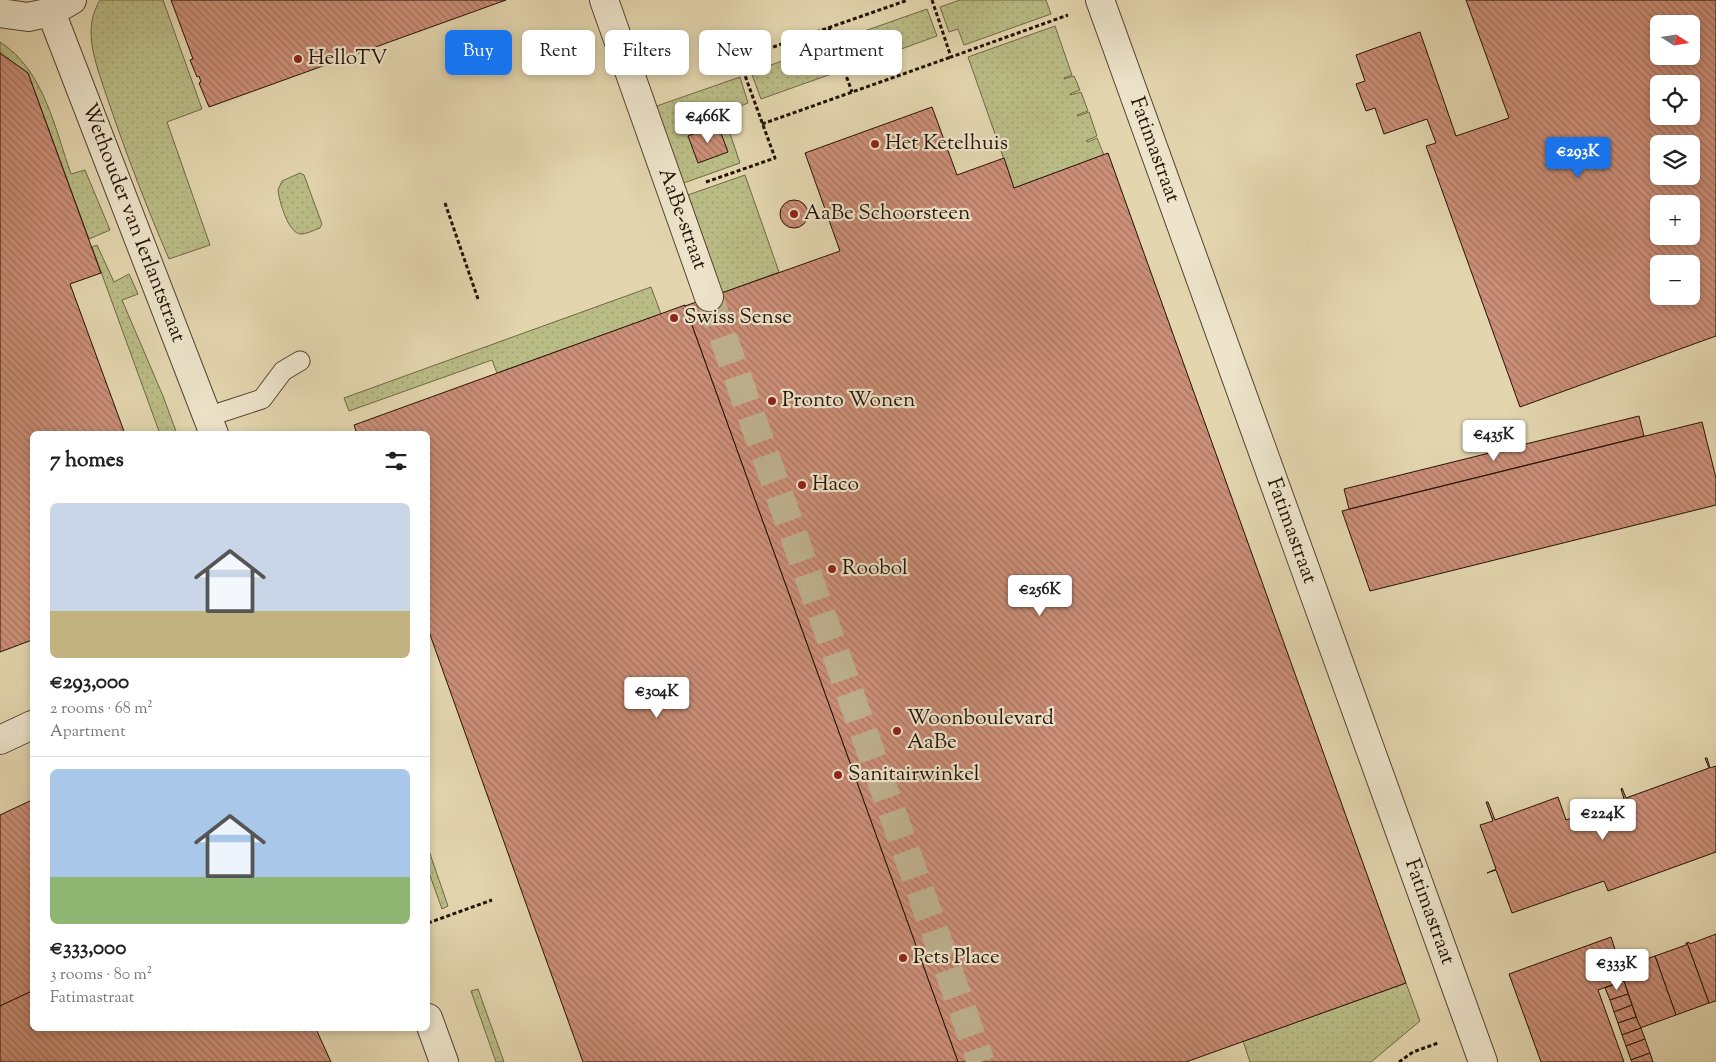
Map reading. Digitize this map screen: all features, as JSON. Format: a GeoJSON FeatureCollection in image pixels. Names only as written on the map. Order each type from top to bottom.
{"type":"FeatureCollection","features":[{"type":"Feature","properties":{"kind":"street","name":"AaBe-straat"},"geometry":{"type":"LineString","coordinates":[[604,0],[709,297]]}},
{"type":"Feature","properties":{"kind":"street","name":"Fatimastraat"},"geometry":{"type":"LineString","coordinates":[[1100,2],[1483,1062]]}},
{"type":"Feature","properties":{"kind":"street"},"geometry":{"type":"LineString","coordinates":[[0,13],[28,17],[62,6]]}},
{"type":"Feature","properties":{"kind":"street","name":"Wethouder van Ierlantstraat"},"geometry":{"type":"LineString","coordinates":[[62,6],[211,426]]}},
{"type":"Feature","properties":{"kind":"street"},"geometry":{"type":"LineString","coordinates":[[0,740],[30,726]]}},
{"type":"Feature","properties":{"kind":"street"},"geometry":{"type":"LineString","coordinates":[[430,1024],[444,1062]]}},
{"type":"Feature","properties":{"kind":"lane"},"geometry":{"type":"LineString","coordinates":[[211,426],[262,399],[283,371],[300,361]]}},
{"type":"Feature","properties":{"kind":"path"},"geometry":{"type":"LineString","coordinates":[[672,194],[775,158],[739,59],[908,0]]}},
{"type":"Feature","properties":{"kind":"path"},"geometry":{"type":"LineString","coordinates":[[932,0],[951,56]]}},
{"type":"Feature","properties":{"kind":"path"},"geometry":{"type":"LineString","coordinates":[[762,124],[1100,2]]}},
{"type":"Feature","properties":{"kind":"path"},"geometry":{"type":"LineString","coordinates":[[829,28],[852,92]]}},
{"type":"Feature","properties":{"kind":"path"},"geometry":{"type":"LineString","coordinates":[[445,203],[478,299]]}},
{"type":"Feature","properties":{"kind":"path"},"geometry":{"type":"LineString","coordinates":[[430,922],[492,900]]}},
{"type":"Feature","properties":{"kind":"path"},"geometry":{"type":"LineString","coordinates":[[1399,1062],[1413,1052],[1472,1032]]}},
{"type":"Feature","properties":{"kind":"green space"},"geometry":{"type":"Polygon","coordinates":[[[100,0],[163,0],[202,109],[167,122],[210,245],[169,259],[130,162],[95,59],[91,41],[91,29],[93,16],[100,0]]]}},
{"type":"Feature","properties":{"kind":"green space"},"geometry":{"type":"Polygon","coordinates":[[[960,0],[1046,0],[1051,14],[964,45],[958,29],[949,32],[940,7],[960,0]]]}},
{"type":"Feature","properties":{"kind":"green space"},"geometry":{"type":"Polygon","coordinates":[[[927,9],[937,36],[902,49],[902,30],[867,30],[927,9]]]}},
{"type":"Feature","properties":{"kind":"green space"},"geometry":{"type":"Polygon","coordinates":[[[1055,26],[1072,75],[1064,79],[1074,76],[1080,90],[1070,95],[1081,92],[1088,111],[1077,115],[1089,112],[1097,136],[1086,141],[1097,138],[1104,155],[1014,188],[968,57],[1055,26]]]}},
{"type":"Feature","properties":{"kind":"green space"},"geometry":{"type":"Polygon","coordinates":[[[0,42],[15,54],[38,84],[53,120],[71,174],[85,170],[110,230],[89,239],[28,73],[0,53],[0,42]]]}},
{"type":"Feature","properties":{"kind":"green space"},"geometry":{"type":"Polygon","coordinates":[[[781,61],[781,75],[829,75],[761,99],[752,75],[771,75],[771,65],[781,61]]]}},
{"type":"Feature","properties":{"kind":"green space"},"geometry":{"type":"Polygon","coordinates":[[[740,77],[748,103],[723,113],[740,163],[678,185],[651,108],[740,77]]]}},
{"type":"Feature","properties":{"kind":"green space"},"geometry":{"type":"Polygon","coordinates":[[[300,173],[304,175],[322,224],[320,228],[301,234],[296,233],[288,223],[278,190],[282,181],[300,173]]]}},
{"type":"Feature","properties":{"kind":"green space"},"geometry":{"type":"Polygon","coordinates":[[[745,175],[779,272],[719,294],[682,197],[745,175]]]}},
{"type":"Feature","properties":{"kind":"green space"},"geometry":{"type":"Polygon","coordinates":[[[97,245],[114,282],[129,274],[138,294],[122,300],[176,431],[159,431],[92,247],[97,245]]]}},
{"type":"Feature","properties":{"kind":"green space"},"geometry":{"type":"Polygon","coordinates":[[[651,287],[661,314],[497,373],[492,360],[349,411],[344,398],[651,287]]]}},
{"type":"Feature","properties":{"kind":"green space"},"geometry":{"type":"Polygon","coordinates":[[[430,854],[448,906],[442,909],[430,876],[430,854]]]}},
{"type":"Feature","properties":{"kind":"green space"},"geometry":{"type":"Polygon","coordinates":[[[1406,983],[1420,1021],[1371,1062],[1250,1062],[1243,1041],[1406,983]]]}},
{"type":"Feature","properties":{"kind":"green space"},"geometry":{"type":"Polygon","coordinates":[[[478,989],[504,1062],[496,1062],[471,991],[478,989]]]}},
{"type":"Feature","properties":{"kind":"building"},"geometry":{"type":"Polygon","coordinates":[[[171,0],[506,0],[209,107],[199,83],[201,82],[199,76],[197,77],[190,60],[193,59],[171,0]]]}},
{"type":"Feature","properties":{"kind":"building"},"geometry":{"type":"Polygon","coordinates":[[[1466,0],[1716,0],[1716,336],[1520,407],[1426,146],[1436,143],[1427,119],[1384,134],[1375,108],[1366,111],[1356,84],[1365,81],[1356,55],[1420,32],[1456,136],[1509,118],[1466,0]]]}},
{"type":"Feature","properties":{"kind":"building"},"geometry":{"type":"Polygon","coordinates":[[[0,53],[28,73],[101,273],[70,284],[124,431],[30,431],[30,641],[0,652],[0,53]]]}},
{"type":"Feature","properties":{"kind":"building"},"geometry":{"type":"Polygon","coordinates":[[[932,107],[957,175],[1004,158],[1014,188],[1108,153],[1406,983],[1186,1062],[958,1062],[685,306],[840,251],[805,153],[932,107]]]}},
{"type":"Feature","properties":{"kind":"building"},"geometry":{"type":"Polygon","coordinates":[[[718,125],[728,152],[698,163],[688,136],[718,125]]]}},
{"type":"Feature","properties":{"kind":"building","name":"AaBe Schoorsteen"},"geometry":{"type":"Polygon","coordinates":[[[794,200],[804,204],[808,214],[804,224],[794,228],[784,224],[780,214],[784,204],[794,200]]]}},
{"type":"Feature","properties":{"kind":"building"},"geometry":{"type":"Polygon","coordinates":[[[685,305],[958,1062],[583,1062],[430,635],[430,431],[356,431],[354,425],[685,305]]]}},
{"type":"Feature","properties":{"kind":"building"},"geometry":{"type":"Polygon","coordinates":[[[1639,416],[1644,436],[1349,509],[1344,489],[1639,416]]]}},
{"type":"Feature","properties":{"kind":"building"},"geometry":{"type":"Polygon","coordinates":[[[1702,422],[1716,478],[1716,505],[1370,591],[1342,511],[1702,422]]]}},
{"type":"Feature","properties":{"kind":"building"},"geometry":{"type":"Polygon","coordinates":[[[1705,758],[1707,758],[1710,768],[1716,766],[1716,852],[1608,891],[1604,881],[1512,913],[1496,870],[1487,873],[1496,869],[1480,825],[1493,821],[1486,802],[1488,802],[1495,820],[1558,797],[1566,820],[1624,799],[1622,788],[1626,798],[1709,768],[1705,758]]]}},
{"type":"Feature","properties":{"kind":"building"},"geometry":{"type":"Polygon","coordinates":[[[30,801],[30,992],[0,1006],[0,815],[30,801]]]}},
{"type":"Feature","properties":{"kind":"building"},"geometry":{"type":"Polygon","coordinates":[[[1716,934],[1716,1001],[1709,1003],[1687,943],[1689,942],[1690,944],[1716,934]]]}},
{"type":"Feature","properties":{"kind":"building"},"geometry":{"type":"Polygon","coordinates":[[[1611,937],[1625,980],[1598,990],[1624,1062],[1541,1062],[1509,974],[1611,937]]]}},
{"type":"Feature","properties":{"kind":"building"},"geometry":{"type":"Polygon","coordinates":[[[1686,943],[1709,1003],[1676,1015],[1655,956],[1686,945],[1686,943]]]}},
{"type":"Feature","properties":{"kind":"building"},"geometry":{"type":"Polygon","coordinates":[[[1655,956],[1676,1015],[1640,1028],[1621,968],[1655,956]]]}},
{"type":"Feature","properties":{"kind":"building"},"geometry":{"type":"Polygon","coordinates":[[[1624,981],[1628,994],[1610,1000],[1605,988],[1624,981]]]}},
{"type":"Feature","properties":{"kind":"building"},"geometry":{"type":"Polygon","coordinates":[[[30,992],[30,1031],[317,1031],[331,1062],[0,1062],[0,1006],[30,992]]]}},
{"type":"Feature","properties":{"kind":"building"},"geometry":{"type":"Polygon","coordinates":[[[1628,994],[1632,1005],[1614,1012],[1610,1000],[1628,994]]]}},
{"type":"Feature","properties":{"kind":"building"},"geometry":{"type":"Polygon","coordinates":[[[1632,1005],[1636,1017],[1618,1023],[1614,1012],[1632,1005]]]}},
{"type":"Feature","properties":{"kind":"building"},"geometry":{"type":"Polygon","coordinates":[[[1636,1017],[1641,1028],[1622,1035],[1618,1023],[1636,1017]]]}},
{"type":"Feature","properties":{"kind":"building"},"geometry":{"type":"Polygon","coordinates":[[[1641,1028],[1645,1039],[1626,1046],[1622,1035],[1641,1028]]]}},
{"type":"Feature","properties":{"kind":"building"},"geometry":{"type":"Polygon","coordinates":[[[1645,1039],[1650,1053],[1631,1060],[1626,1046],[1645,1039]]]}},
{"type":"Feature","properties":{"kind":"building"},"geometry":{"type":"Polygon","coordinates":[[[1650,1053],[1653,1062],[1632,1062],[1631,1060],[1650,1053]]]}},
{"type":"Feature","properties":{"kind":"tunnel"},"geometry":{"type":"LineString","coordinates":[[709,297],[981,1062]]}},
{"type":"Feature","properties":{"kind":"place","name":"HelloTV"},"geometry":{"type":"Point","coordinates":[298,59]}},
{"type":"Feature","properties":{"kind":"place","name":"Het Ketelhuis"},"geometry":{"type":"Point","coordinates":[875,144]}},
{"type":"Feature","properties":{"kind":"place","name":"AaBe Schoorsteen"},"geometry":{"type":"Point","coordinates":[794,214]}},
{"type":"Feature","properties":{"kind":"place","name":"Swiss Sense"},"geometry":{"type":"Point","coordinates":[674,318]}},
{"type":"Feature","properties":{"kind":"place","name":"Pronto Wonen"},"geometry":{"type":"Point","coordinates":[772,401]}},
{"type":"Feature","properties":{"kind":"place","name":"Haco"},"geometry":{"type":"Point","coordinates":[802,485]}},
{"type":"Feature","properties":{"kind":"place","name":"Roobol"},"geometry":{"type":"Point","coordinates":[832,569]}},
{"type":"Feature","properties":{"kind":"place","name":"Woonboulevard AaBe"},"geometry":{"type":"Point","coordinates":[897,731]}},
{"type":"Feature","properties":{"kind":"place","name":"Sanitairwinkel"},"geometry":{"type":"Point","coordinates":[838,775]}},
{"type":"Feature","properties":{"kind":"place","name":"Pets Place"},"geometry":{"type":"Point","coordinates":[903,958]}}]}
